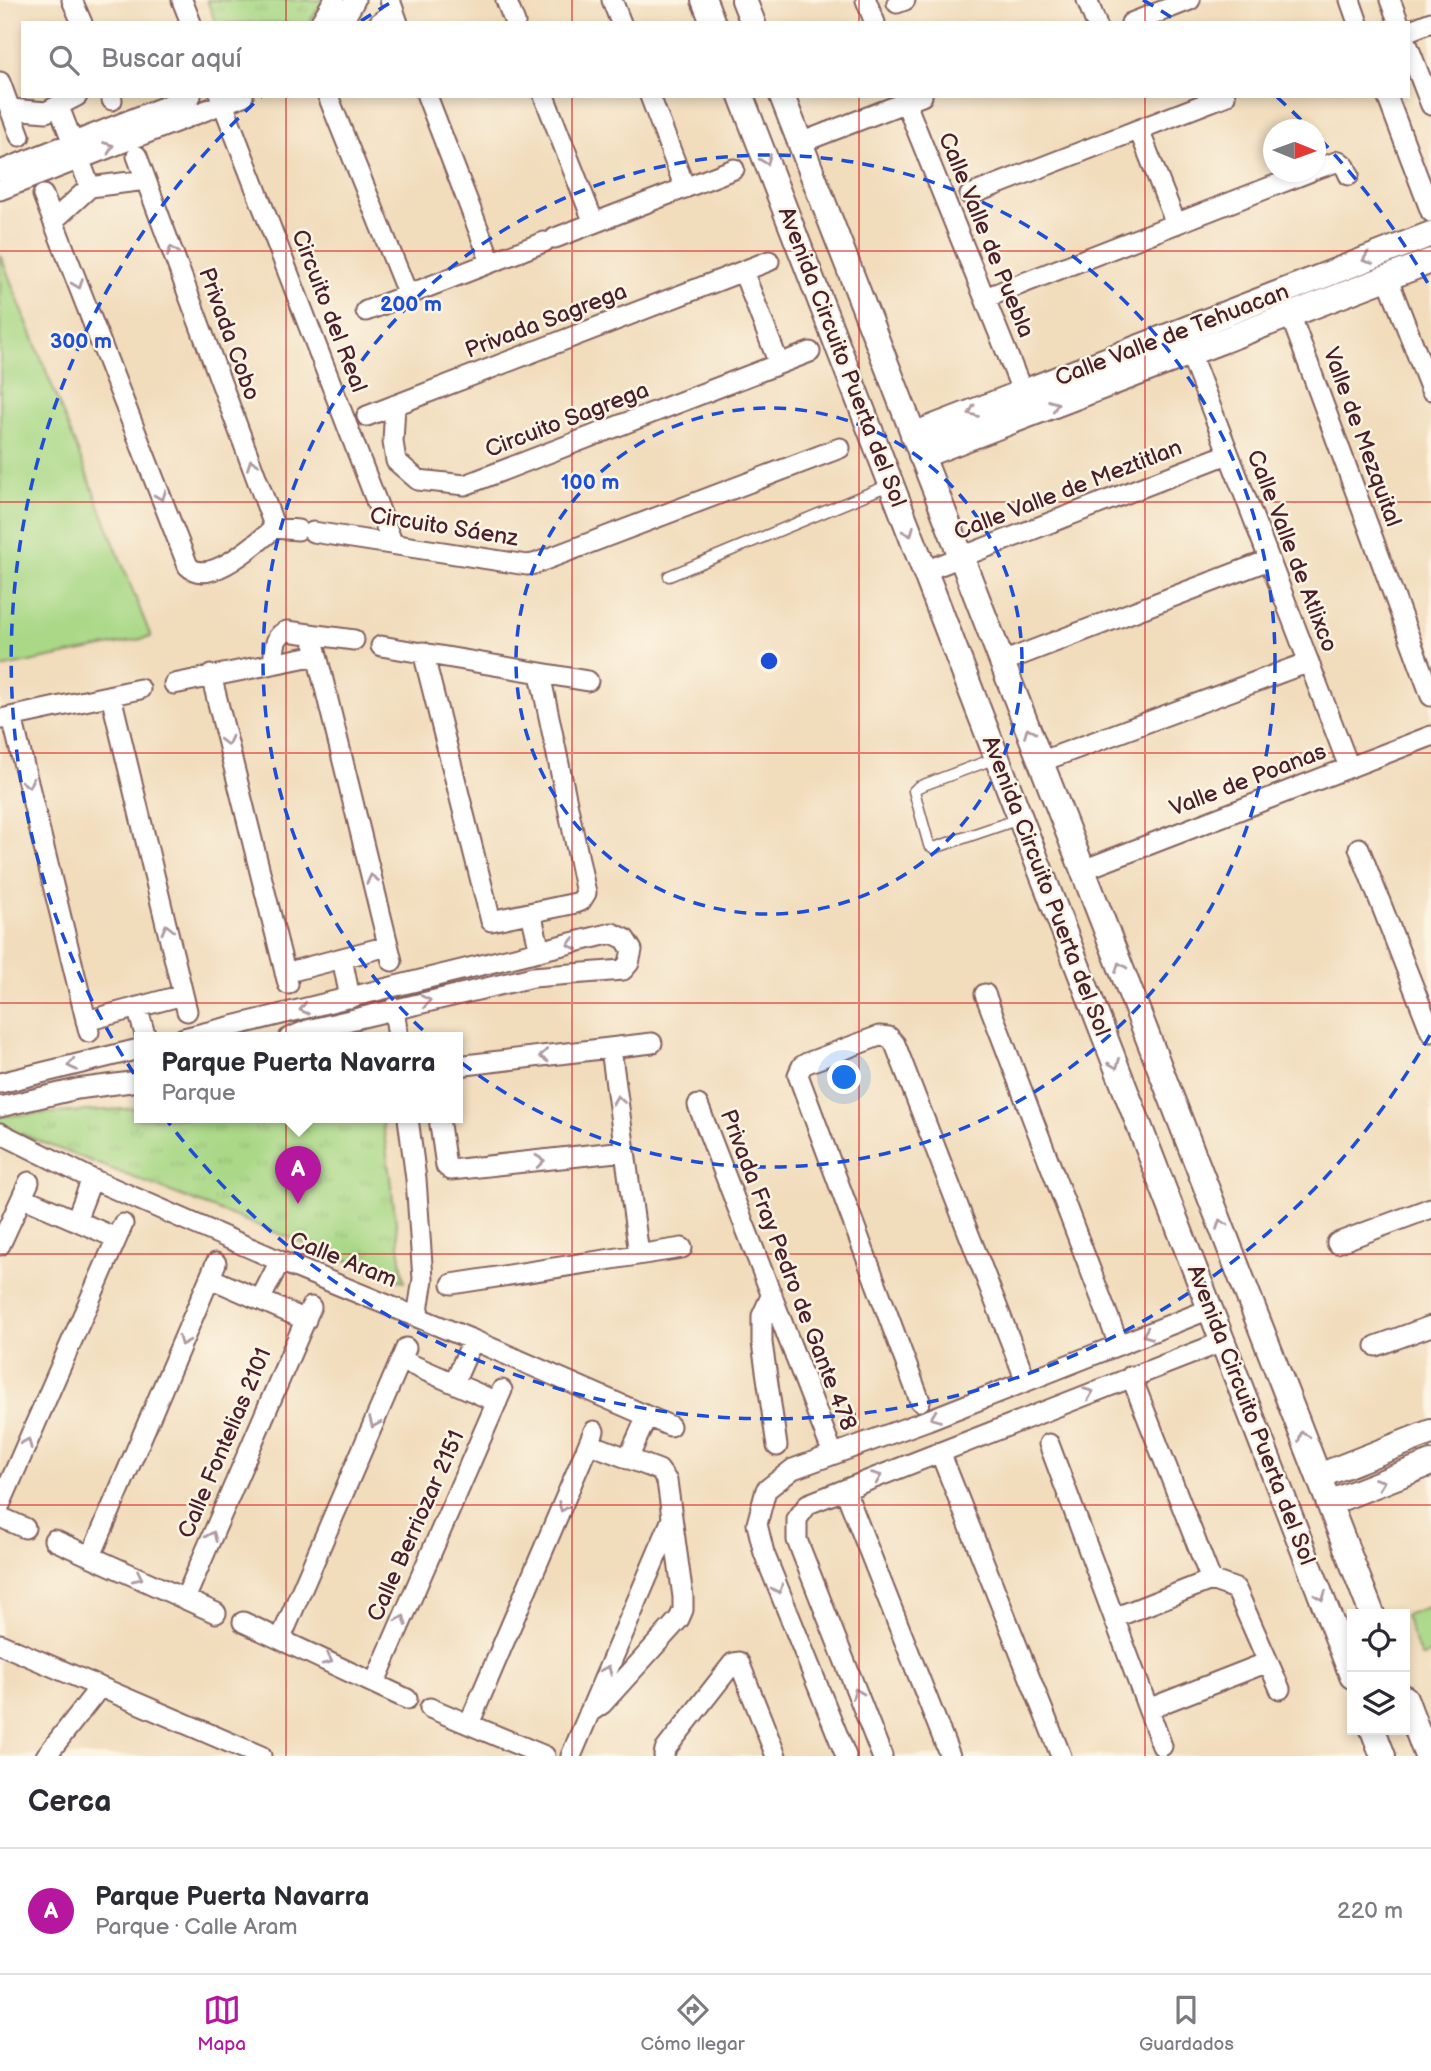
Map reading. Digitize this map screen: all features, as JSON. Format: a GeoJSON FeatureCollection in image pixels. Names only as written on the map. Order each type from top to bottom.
{"type":"FeatureCollection","features":[{"type":"Feature","properties":{"kind":"street"},"geometry":{"type":"LineString","coordinates":[[72,0],[81,21]]}},
{"type":"Feature","properties":{"kind":"street"},"geometry":{"type":"LineString","coordinates":[[182,0],[190,21]]}},
{"type":"Feature","properties":{"kind":"street"},"geometry":{"type":"LineString","coordinates":[[506,0],[513,21]]}},
{"type":"Feature","properties":{"kind":"street"},"geometry":{"type":"LineString","coordinates":[[705,0],[712,21]]}},
{"type":"Feature","properties":{"kind":"street"},"geometry":{"type":"LineString","coordinates":[[744,0],[752,21]]}},
{"type":"Feature","properties":{"kind":"street"},"geometry":{"type":"LineString","coordinates":[[866,0],[874,21]]}},
{"type":"Feature","properties":{"kind":"street"},"geometry":{"type":"LineString","coordinates":[[1087,0],[1095,21]]}},
{"type":"Feature","properties":{"kind":"street"},"geometry":{"type":"LineString","coordinates":[[1136,21],[1190,0]]}},
{"type":"Feature","properties":{"kind":"street"},"geometry":{"type":"LineString","coordinates":[[1350,0],[1357,21]]}},
{"type":"Feature","properties":{"kind":"street"},"geometry":{"type":"LineString","coordinates":[[1390,0],[1398,21]]}},
{"type":"Feature","properties":{"kind":"street"},"geometry":{"type":"LineString","coordinates":[[616,1],[621,21]]}},
{"type":"Feature","properties":{"kind":"street"},"geometry":{"type":"LineString","coordinates":[[325,21],[347,12]]}},
{"type":"Feature","properties":{"kind":"street"},"geometry":{"type":"LineString","coordinates":[[1410,30],[1431,22]]}},
{"type":"Feature","properties":{"kind":"street"},"geometry":{"type":"LineString","coordinates":[[1410,51],[1431,105]]}},
{"type":"Feature","properties":{"kind":"street"},"geometry":{"type":"LineString","coordinates":[[0,82],[20,136]]}},
{"type":"Feature","properties":{"kind":"street"},"geometry":{"type":"LineString","coordinates":[[10,109],[46,112],[74,98]]}},
{"type":"Feature","properties":{"kind":"street"},"geometry":{"type":"LineString","coordinates":[[0,190],[187,98]]}},
{"type":"Feature","properties":{"kind":"street"},"geometry":{"type":"LineString","coordinates":[[329,98],[408,295]]}},
{"type":"Feature","properties":{"kind":"street"},"geometry":{"type":"LineString","coordinates":[[428,98],[491,262]]}},
{"type":"Feature","properties":{"kind":"street"},"geometry":{"type":"LineString","coordinates":[[545,98],[594,223]]}},
{"type":"Feature","properties":{"kind":"street"},"geometry":{"type":"LineString","coordinates":[[651,98],[685,188]]}},
{"type":"Feature","properties":{"kind":"street","name":"Avenida Circuito Puerta del Sol"},"geometry":{"type":"LineString","coordinates":[[742,98],[1350,1672]]}},
{"type":"Feature","properties":{"kind":"street","name":"Avenida Circuito Puerta del Sol"},"geometry":{"type":"LineString","coordinates":[[783,98],[1370,1609]]}},
{"type":"Feature","properties":{"kind":"street"},"geometry":{"type":"LineString","coordinates":[[800,143],[911,98]]}},
{"type":"Feature","properties":{"kind":"street","name":"Calle Valle de Puebla"},"geometry":{"type":"LineString","coordinates":[[911,98],[1023,393]]}},
{"type":"Feature","properties":{"kind":"street"},"geometry":{"type":"LineString","coordinates":[[970,195],[1219,98]]}},
{"type":"Feature","properties":{"kind":"street"},"geometry":{"type":"LineString","coordinates":[[1388,98],[1425,181],[1431,212]]}},
{"type":"Feature","properties":{"kind":"street"},"geometry":{"type":"LineString","coordinates":[[0,171],[76,151],[222,100]]}},
{"type":"Feature","properties":{"kind":"street","name":"Circuito del Real"},"geometry":{"type":"LineString","coordinates":[[222,100],[392,542]]}},
{"type":"Feature","properties":{"kind":"street"},"geometry":{"type":"LineString","coordinates":[[59,107],[90,187]]}},
{"type":"Feature","properties":{"kind":"street"},"geometry":{"type":"LineString","coordinates":[[1139,130],[1176,223]]}},
{"type":"Feature","properties":{"kind":"street","name":"Privada Cobo"},"geometry":{"type":"LineString","coordinates":[[137,156],[275,528]]}},
{"type":"Feature","properties":{"kind":"street"},"geometry":{"type":"LineString","coordinates":[[1326,165],[1339,161],[1349,175]]}},
{"type":"Feature","properties":{"kind":"street"},"geometry":{"type":"LineString","coordinates":[[366,311],[734,169]]}},
{"type":"Feature","properties":{"kind":"street"},"geometry":{"type":"LineString","coordinates":[[53,221],[90,187],[146,180]]}},
{"type":"Feature","properties":{"kind":"street"},"geometry":{"type":"LineString","coordinates":[[985,298],[1283,182]]}},
{"type":"Feature","properties":{"kind":"street"},"geometry":{"type":"LineString","coordinates":[[43,195],[188,566],[198,571],[222,568],[275,528]]}},
{"type":"Feature","properties":{"kind":"street","name":"Calle Valle de Tehuacan"},"geometry":{"type":"LineString","coordinates":[[917,445],[1023,393],[1237,323],[1431,234]]}},
{"type":"Feature","properties":{"kind":"street","name":"Privada Sagrega"},"geometry":{"type":"LineString","coordinates":[[367,416],[769,261]]}},
{"type":"Feature","properties":{"kind":"street","name":"Calle Valle de Tehuacan"},"geometry":{"type":"LineString","coordinates":[[917,445],[1189,353],[1237,323],[1290,314],[1431,261]]}},
{"type":"Feature","properties":{"kind":"street"},"geometry":{"type":"LineString","coordinates":[[743,271],[779,364]]}},
{"type":"Feature","properties":{"kind":"street"},"geometry":{"type":"LineString","coordinates":[[1387,277],[1431,390]]}},
{"type":"Feature","properties":{"kind":"street","name":"Valle de Mezquital"},"geometry":{"type":"LineString","coordinates":[[1290,314],[1431,696]]}},
{"type":"Feature","properties":{"kind":"street","name":"Circuito Sagrega"},"geometry":{"type":"LineString","coordinates":[[396,461],[418,480],[465,485],[810,352]]}},
{"type":"Feature","properties":{"kind":"street","name":"Calle Valle de Atlixco"},"geometry":{"type":"LineString","coordinates":[[1189,353],[1349,767]]}},
{"type":"Feature","properties":{"kind":"street"},"geometry":{"type":"LineString","coordinates":[[365,472],[396,461],[393,442],[395,405]]}},
{"type":"Feature","properties":{"kind":"street","name":"Circuito Sáenz"},"geometry":{"type":"LineString","coordinates":[[275,528],[392,542],[527,565],[840,448]]}},
{"type":"Feature","properties":{"kind":"street","name":"Calle Valle de Meztitlan"},"geometry":{"type":"LineString","coordinates":[[925,571],[1228,454]]}},
{"type":"Feature","properties":{"kind":"street"},"geometry":{"type":"LineString","coordinates":[[1002,662],[1269,560]]}},
{"type":"Feature","properties":{"kind":"street"},"geometry":{"type":"LineString","coordinates":[[273,664],[276,638],[280,633],[287,631],[354,640]]}},
{"type":"Feature","properties":{"kind":"street"},"geometry":{"type":"LineString","coordinates":[[211,675],[287,979],[342,958],[390,953],[312,635]]}},
{"type":"Feature","properties":{"kind":"street"},"geometry":{"type":"LineString","coordinates":[[382,646],[588,681]]}},
{"type":"Feature","properties":{"kind":"street"},"geometry":{"type":"LineString","coordinates":[[423,652],[491,921],[581,901],[586,893],[540,674]]}},
{"type":"Feature","properties":{"kind":"street"},"geometry":{"type":"LineString","coordinates":[[174,684],[317,655]]}},
{"type":"Feature","properties":{"kind":"street"},"geometry":{"type":"LineString","coordinates":[[1040,762],[1308,662]]}},
{"type":"Feature","properties":{"kind":"street"},"geometry":{"type":"LineString","coordinates":[[111,696],[185,1003],[137,1007],[88,1027],[6,718],[140,689]]}},
{"type":"Feature","properties":{"kind":"street","name":"Valle de Poanas"},"geometry":{"type":"LineString","coordinates":[[1083,870],[1431,736]]}},
{"type":"Feature","properties":{"kind":"street"},"geometry":{"type":"LineString","coordinates":[[1359,848],[1431,1032]]}},
{"type":"Feature","properties":{"kind":"street"},"geometry":{"type":"LineString","coordinates":[[531,912],[540,951]]}},
{"type":"Feature","properties":{"kind":"street"},"geometry":{"type":"LineString","coordinates":[[220,1032],[612,933],[625,939],[632,950],[629,963],[623,970],[533,977],[303,1032]]}},
{"type":"Feature","properties":{"kind":"street"},"geometry":{"type":"LineString","coordinates":[[342,958],[350,998]]}},
{"type":"Feature","properties":{"kind":"street"},"geometry":{"type":"LineString","coordinates":[[985,994],[1119,1345]]}},
{"type":"Feature","properties":{"kind":"street"},"geometry":{"type":"LineString","coordinates":[[137,1007],[144,1032]]}},
{"type":"Feature","properties":{"kind":"street"},"geometry":{"type":"LineString","coordinates":[[394,1009],[397,1032]]}},
{"type":"Feature","properties":{"kind":"street"},"geometry":{"type":"LineString","coordinates":[[920,1401],[798,1075],[802,1066],[807,1063],[879,1037],[889,1037],[895,1044],[1026,1381]]}},
{"type":"Feature","properties":{"kind":"street"},"geometry":{"type":"LineString","coordinates":[[463,1065],[652,1043]]}},
{"type":"Feature","properties":{"kind":"street"},"geometry":{"type":"LineString","coordinates":[[611,1049],[639,1254]]}},
{"type":"Feature","properties":{"kind":"street"},"geometry":{"type":"LineString","coordinates":[[0,1083],[134,1050]]}},
{"type":"Feature","properties":{"kind":"street"},"geometry":{"type":"LineString","coordinates":[[0,1107],[77,1089],[134,1082]]}},
{"type":"Feature","properties":{"kind":"street","name":"Privada Fray Pedro de Gante 478"},"geometry":{"type":"LineString","coordinates":[[698,1105],[833,1454]]}},
{"type":"Feature","properties":{"kind":"street"},"geometry":{"type":"LineString","coordinates":[[409,1123],[416,1179],[422,1279],[417,1317]]}},
{"type":"Feature","properties":{"kind":"street"},"geometry":{"type":"LineString","coordinates":[[439,1123],[446,1166],[451,1170],[625,1152]]}},
{"type":"Feature","properties":{"kind":"street","name":"Calle Aram"},"geometry":{"type":"LineString","coordinates":[[0,1133],[92,1179],[670,1426]]}},
{"type":"Feature","properties":{"kind":"street"},"geometry":{"type":"LineString","coordinates":[[76,1220],[92,1179]]}},
{"type":"Feature","properties":{"kind":"street"},"geometry":{"type":"LineString","coordinates":[[0,1245],[25,1189],[76,1220],[119,1231],[0,1505]]}},
{"type":"Feature","properties":{"kind":"street"},"geometry":{"type":"LineString","coordinates":[[1337,1243],[1431,1208]]}},
{"type":"Feature","properties":{"kind":"street"},"geometry":{"type":"LineString","coordinates":[[452,1284],[682,1248]]}},
{"type":"Feature","properties":{"kind":"street"},"geometry":{"type":"LineString","coordinates":[[91,1556],[213,1271],[260,1300],[280,1261]]}},
{"type":"Feature","properties":{"kind":"street"},"geometry":{"type":"LineString","coordinates":[[772,1294],[762,1316],[762,1343],[777,1446]]}},
{"type":"Feature","properties":{"kind":"street","name":"Calle Fontelias 2101"},"geometry":{"type":"LineString","coordinates":[[185,1599],[308,1313],[260,1300]]}},
{"type":"Feature","properties":{"kind":"street"},"geometry":{"type":"LineString","coordinates":[[846,1756],[764,1553],[757,1524],[766,1490],[793,1469],[1210,1309]]}},
{"type":"Feature","properties":{"kind":"street"},"geometry":{"type":"LineString","coordinates":[[1376,1346],[1431,1326]]}},
{"type":"Feature","properties":{"kind":"street"},"geometry":{"type":"LineString","coordinates":[[281,1638],[403,1354],[454,1383],[473,1340]]}},
{"type":"Feature","properties":{"kind":"street"},"geometry":{"type":"LineString","coordinates":[[856,1756],[880,1751],[797,1540],[797,1518],[808,1504],[1222,1342]]}},
{"type":"Feature","properties":{"kind":"street"},"geometry":{"type":"LineString","coordinates":[[1131,1376],[1211,1580]]}},
{"type":"Feature","properties":{"kind":"street","name":"Calle Berriozar 2151"},"geometry":{"type":"LineString","coordinates":[[375,1682],[499,1396],[454,1383]]}},
{"type":"Feature","properties":{"kind":"street"},"geometry":{"type":"LineString","coordinates":[[628,1459],[647,1416]]}},
{"type":"Feature","properties":{"kind":"street"},"geometry":{"type":"LineString","coordinates":[[1319,1476],[1431,1432]]}},
{"type":"Feature","properties":{"kind":"street"},"geometry":{"type":"LineString","coordinates":[[469,1724],[592,1438],[628,1459],[659,1470],[664,1475],[673,1517],[683,1610],[679,1619],[602,1704],[589,1713]]}},
{"type":"Feature","properties":{"kind":"street"},"geometry":{"type":"LineString","coordinates":[[1049,1444],[1162,1746]]}},
{"type":"Feature","properties":{"kind":"street"},"geometry":{"type":"LineString","coordinates":[[940,1452],[1061,1756]]}},
{"type":"Feature","properties":{"kind":"street"},"geometry":{"type":"LineString","coordinates":[[1329,1503],[1431,1462]]}},
{"type":"Feature","properties":{"kind":"street"},"geometry":{"type":"LineString","coordinates":[[845,1490],[950,1756]]}},
{"type":"Feature","properties":{"kind":"street"},"geometry":{"type":"LineString","coordinates":[[0,1517],[25,1528]]}},
{"type":"Feature","properties":{"kind":"street"},"geometry":{"type":"LineString","coordinates":[[571,1756],[673,1517]]}},
{"type":"Feature","properties":{"kind":"street"},"geometry":{"type":"LineString","coordinates":[[54,1540],[216,1613]]}},
{"type":"Feature","properties":{"kind":"street"},"geometry":{"type":"LineString","coordinates":[[1114,1618],[1211,1580],[1236,1589],[1280,1689]]}},
{"type":"Feature","properties":{"kind":"street"},"geometry":{"type":"LineString","coordinates":[[243,1622],[407,1699]]}},
{"type":"Feature","properties":{"kind":"street"},"geometry":{"type":"LineString","coordinates":[[0,1644],[261,1756]]}},
{"type":"Feature","properties":{"kind":"street"},"geometry":{"type":"LineString","coordinates":[[664,1756],[665,1750],[733,1663],[739,1662],[776,1756]]}},
{"type":"Feature","properties":{"kind":"street"},"geometry":{"type":"LineString","coordinates":[[1148,1709],[1268,1662]]}},
{"type":"Feature","properties":{"kind":"street"},"geometry":{"type":"LineString","coordinates":[[46,1756],[100,1687]]}},
{"type":"Feature","properties":{"kind":"street"},"geometry":{"type":"LineString","coordinates":[[430,1708],[545,1756]]}},
{"type":"Feature","properties":{"kind":"street"},"geometry":{"type":"LineString","coordinates":[[1410,1711],[1427,1756]]}},
{"type":"Feature","properties":{"kind":"street"},"geometry":{"type":"LineString","coordinates":[[1375,1735],[1384,1756]]}},
{"type":"Feature","properties":{"kind":"lane"},"geometry":{"type":"LineString","coordinates":[[669,576],[890,484]]}},
{"type":"Feature","properties":{"kind":"lane"},"geometry":{"type":"LineString","coordinates":[[996,757],[918,787],[914,791],[929,845],[934,848],[1020,818]]}},
{"type":"Feature","properties":{"kind":"green space"},"geometry":{"type":"Polygon","coordinates":[[[207,0],[324,0],[310,21],[215,21],[207,0]]]}},
{"type":"Feature","properties":{"kind":"green space"},"geometry":{"type":"Polygon","coordinates":[[[0,254],[151,637],[0,668],[0,254]]]}},
{"type":"Feature","properties":{"kind":"green space"},"geometry":{"type":"Polygon","coordinates":[[[134,1108],[134,1123],[383,1123],[404,1282],[0,1126],[0,1116],[134,1108]]]}},
{"type":"Feature","properties":{"kind":"green space"},"geometry":{"type":"Polygon","coordinates":[[[1431,1606],[1431,1653],[1421,1657],[1410,1628],[1410,1613],[1431,1606]]]}},
{"type":"Feature","properties":{"kind":"place","name":"Parque Puerta Navarra"},"geometry":{"type":"Point","coordinates":[298,1204]}}]}
